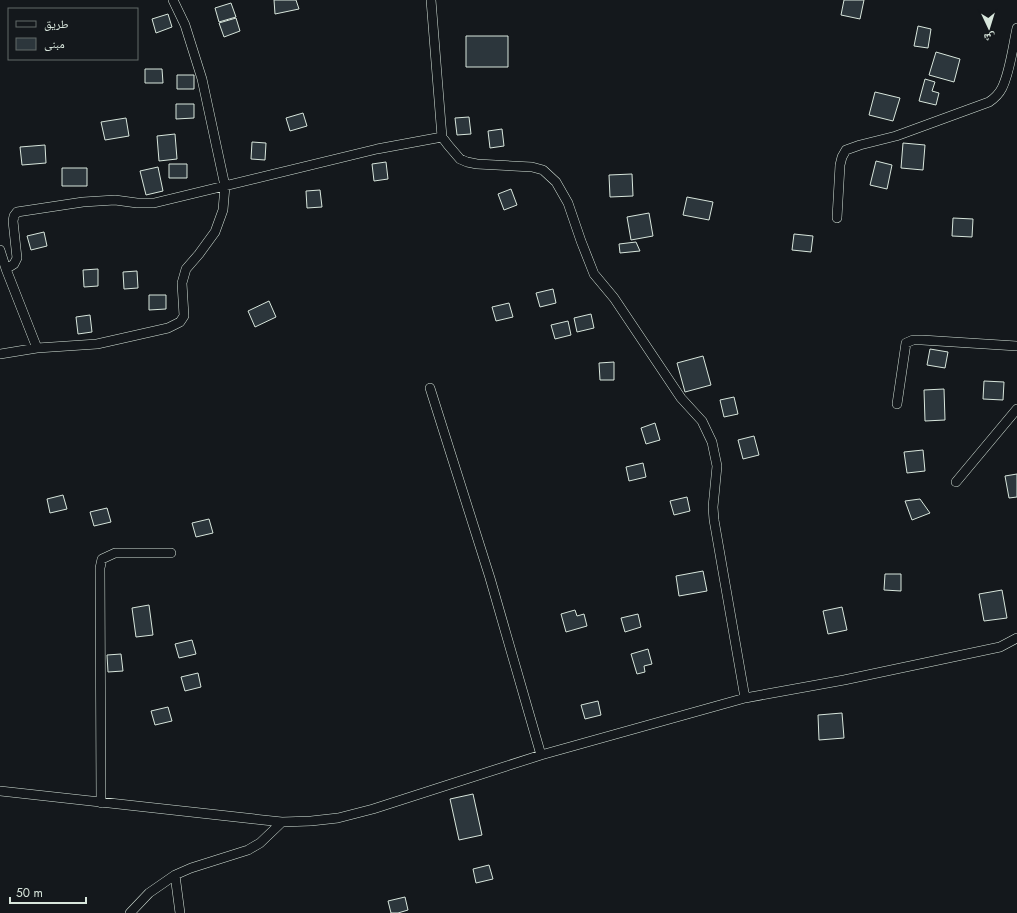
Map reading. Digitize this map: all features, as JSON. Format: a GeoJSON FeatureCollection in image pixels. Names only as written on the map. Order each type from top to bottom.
{"type":"FeatureCollection","features":[{"type":"Feature","properties":{"kind":"street"},"geometry":{"type":"LineString","coordinates":[[0,354],[37,348],[96,344],[151,333],[168,328],[180,322],[184,316],[182,283],[186,269],[216,232],[222,210],[225,186],[202,79],[185,25],[173,0]]}},
{"type":"Feature","properties":{"kind":"street"},"geometry":{"type":"LineString","coordinates":[[431,0],[442,137],[460,159],[467,162],[477,164],[532,167],[543,170],[556,182],[568,202],[594,274],[614,298],[681,398],[702,421],[712,442],[717,466],[713,507],[714,520],[745,698]]}},
{"type":"Feature","properties":{"kind":"street"},"geometry":{"type":"LineString","coordinates":[[837,218],[840,165],[846,150],[896,136],[990,102],[1002,89],[1017,28]]}},
{"type":"Feature","properties":{"kind":"street"},"geometry":{"type":"LineString","coordinates":[[6,269],[14,264],[17,258],[13,221],[17,212],[83,202],[115,200],[137,204],[154,204],[377,149],[442,137]]}},
{"type":"Feature","properties":{"kind":"street"},"geometry":{"type":"LineString","coordinates":[[0,250],[37,348]]}},
{"type":"Feature","properties":{"kind":"street"},"geometry":{"type":"LineString","coordinates":[[897,404],[906,343],[913,340],[922,340],[1017,346]]}},
{"type":"Feature","properties":{"kind":"street"},"geometry":{"type":"LineString","coordinates":[[430,388],[490,578],[541,755]]}},
{"type":"Feature","properties":{"kind":"street"},"geometry":{"type":"LineString","coordinates":[[956,482],[1017,409]]}},
{"type":"Feature","properties":{"kind":"street"},"geometry":{"type":"LineString","coordinates":[[101,803],[100,568],[102,559],[115,553],[171,553]]}},
{"type":"Feature","properties":{"kind":"street"},"geometry":{"type":"LineString","coordinates":[[0,791],[282,822],[338,818],[373,809],[541,755],[745,698],[844,680],[1000,647],[1017,638]]}},
{"type":"Feature","properties":{"kind":"street"},"geometry":{"type":"LineString","coordinates":[[130,913],[149,893],[175,875],[248,850],[260,843],[282,822]]}},
{"type":"Feature","properties":{"kind":"street"},"geometry":{"type":"LineString","coordinates":[[175,875],[180,913]]}},
{"type":"Feature","properties":{"kind":"building"},"geometry":{"type":"Polygon","coordinates":[[[274,0],[296,0],[299,9],[275,14],[274,0]]]}},
{"type":"Feature","properties":{"kind":"building"},"geometry":{"type":"Polygon","coordinates":[[[844,0],[864,0],[860,19],[841,15],[844,0]]]}},
{"type":"Feature","properties":{"kind":"building"},"geometry":{"type":"Polygon","coordinates":[[[231,3],[236,17],[219,22],[215,8],[231,3]]]}},
{"type":"Feature","properties":{"kind":"building"},"geometry":{"type":"Polygon","coordinates":[[[168,14],[172,27],[156,33],[152,19],[168,14]]]}},
{"type":"Feature","properties":{"kind":"building"},"geometry":{"type":"Polygon","coordinates":[[[236,18],[240,31],[224,37],[219,23],[236,18]]]}},
{"type":"Feature","properties":{"kind":"building"},"geometry":{"type":"Polygon","coordinates":[[[918,26],[931,29],[928,48],[914,46],[918,26]]]}},
{"type":"Feature","properties":{"kind":"building"},"geometry":{"type":"Polygon","coordinates":[[[466,36],[508,36],[508,67],[466,67],[466,36]]]}},
{"type":"Feature","properties":{"kind":"building"},"geometry":{"type":"Polygon","coordinates":[[[936,52],[960,59],[954,82],[929,75],[936,52]]]}},
{"type":"Feature","properties":{"kind":"building"},"geometry":{"type":"Polygon","coordinates":[[[145,69],[162,69],[163,83],[145,83],[145,69]]]}},
{"type":"Feature","properties":{"kind":"building"},"geometry":{"type":"Polygon","coordinates":[[[177,75],[194,75],[194,89],[177,89],[177,75]]]}},
{"type":"Feature","properties":{"kind":"building"},"geometry":{"type":"Polygon","coordinates":[[[925,79],[935,82],[932,91],[939,93],[936,105],[919,101],[925,79]]]}},
{"type":"Feature","properties":{"kind":"building"},"geometry":{"type":"Polygon","coordinates":[[[875,92],[900,98],[893,121],[869,115],[875,92]]]}},
{"type":"Feature","properties":{"kind":"building"},"geometry":{"type":"Polygon","coordinates":[[[176,104],[194,104],[194,118],[176,119],[176,104]]]}},
{"type":"Feature","properties":{"kind":"building"},"geometry":{"type":"Polygon","coordinates":[[[303,113],[307,126],[290,131],[286,118],[303,113]]]}},
{"type":"Feature","properties":{"kind":"building"},"geometry":{"type":"Polygon","coordinates":[[[469,117],[471,134],[457,135],[455,118],[469,117]]]}},
{"type":"Feature","properties":{"kind":"building"},"geometry":{"type":"Polygon","coordinates":[[[126,118],[129,136],[105,140],[101,122],[126,118]]]}},
{"type":"Feature","properties":{"kind":"building"},"geometry":{"type":"Polygon","coordinates":[[[502,129],[504,146],[490,148],[488,131],[502,129]]]}},
{"type":"Feature","properties":{"kind":"building"},"geometry":{"type":"Polygon","coordinates":[[[175,134],[177,159],[159,161],[157,136],[175,134]]]}},
{"type":"Feature","properties":{"kind":"building"},"geometry":{"type":"Polygon","coordinates":[[[252,142],[266,143],[265,160],[251,159],[252,142]]]}},
{"type":"Feature","properties":{"kind":"building"},"geometry":{"type":"Polygon","coordinates":[[[903,143],[925,145],[923,170],[901,168],[903,143]]]}},
{"type":"Feature","properties":{"kind":"building"},"geometry":{"type":"Polygon","coordinates":[[[45,145],[46,163],[22,165],[20,147],[45,145]]]}},
{"type":"Feature","properties":{"kind":"building"},"geometry":{"type":"Polygon","coordinates":[[[876,161],[892,165],[887,189],[870,185],[876,161]]]}},
{"type":"Feature","properties":{"kind":"building"},"geometry":{"type":"Polygon","coordinates":[[[386,162],[388,179],[374,181],[372,164],[386,162]]]}},
{"type":"Feature","properties":{"kind":"building"},"geometry":{"type":"Polygon","coordinates":[[[169,164],[187,164],[187,178],[169,178],[169,164]]]}},
{"type":"Feature","properties":{"kind":"building"},"geometry":{"type":"Polygon","coordinates":[[[158,167],[163,191],[146,195],[140,171],[158,167]]]}},
{"type":"Feature","properties":{"kind":"building"},"geometry":{"type":"Polygon","coordinates":[[[62,168],[87,168],[87,186],[62,186],[62,168]]]}},
{"type":"Feature","properties":{"kind":"building"},"geometry":{"type":"Polygon","coordinates":[[[632,174],[633,196],[610,197],[609,175],[632,174]]]}},
{"type":"Feature","properties":{"kind":"building"},"geometry":{"type":"Polygon","coordinates":[[[511,189],[517,205],[504,210],[498,194],[511,189]]]}},
{"type":"Feature","properties":{"kind":"building"},"geometry":{"type":"Polygon","coordinates":[[[320,190],[322,207],[307,208],[306,191],[320,190]]]}},
{"type":"Feature","properties":{"kind":"building"},"geometry":{"type":"Polygon","coordinates":[[[687,197],[713,202],[709,220],[683,215],[687,197]]]}},
{"type":"Feature","properties":{"kind":"building"},"geometry":{"type":"Polygon","coordinates":[[[649,213],[653,236],[631,240],[627,217],[649,213]]]}},
{"type":"Feature","properties":{"kind":"building"},"geometry":{"type":"Polygon","coordinates":[[[953,218],[973,219],[972,237],[952,236],[953,218]]]}},
{"type":"Feature","properties":{"kind":"building"},"geometry":{"type":"Polygon","coordinates":[[[44,232],[47,246],[31,250],[27,236],[44,232]]]}},
{"type":"Feature","properties":{"kind":"building"},"geometry":{"type":"Polygon","coordinates":[[[794,234],[813,236],[811,252],[792,250],[794,234]]]}},
{"type":"Feature","properties":{"kind":"building"},"geometry":{"type":"Polygon","coordinates":[[[636,242],[640,251],[620,253],[619,244],[636,242]]]}},
{"type":"Feature","properties":{"kind":"building"},"geometry":{"type":"Polygon","coordinates":[[[98,269],[98,286],[84,287],[83,270],[98,269]]]}},
{"type":"Feature","properties":{"kind":"building"},"geometry":{"type":"Polygon","coordinates":[[[137,271],[138,288],[124,289],[123,272],[137,271]]]}},
{"type":"Feature","properties":{"kind":"building"},"geometry":{"type":"Polygon","coordinates":[[[553,289],[556,303],[540,307],[536,293],[553,289]]]}},
{"type":"Feature","properties":{"kind":"building"},"geometry":{"type":"Polygon","coordinates":[[[149,295],[166,295],[166,309],[149,310],[149,295]]]}},
{"type":"Feature","properties":{"kind":"building"},"geometry":{"type":"Polygon","coordinates":[[[269,301],[276,317],[255,327],[248,311],[269,301]]]}},
{"type":"Feature","properties":{"kind":"building"},"geometry":{"type":"Polygon","coordinates":[[[509,303],[513,317],[496,321],[492,307],[509,303]]]}},
{"type":"Feature","properties":{"kind":"building"},"geometry":{"type":"Polygon","coordinates":[[[591,314],[594,328],[577,332],[574,318],[591,314]]]}},
{"type":"Feature","properties":{"kind":"building"},"geometry":{"type":"Polygon","coordinates":[[[90,315],[92,332],[78,334],[76,317],[90,315]]]}},
{"type":"Feature","properties":{"kind":"building"},"geometry":{"type":"Polygon","coordinates":[[[568,321],[571,335],[555,339],[551,325],[568,321]]]}},
{"type":"Feature","properties":{"kind":"building"},"geometry":{"type":"Polygon","coordinates":[[[930,349],[948,352],[945,368],[927,365],[930,349]]]}},
{"type":"Feature","properties":{"kind":"building"},"geometry":{"type":"Polygon","coordinates":[[[703,356],[711,385],[685,392],[677,363],[703,356]]]}},
{"type":"Feature","properties":{"kind":"building"},"geometry":{"type":"Polygon","coordinates":[[[614,362],[614,380],[600,380],[599,363],[614,362]]]}},
{"type":"Feature","properties":{"kind":"building"},"geometry":{"type":"Polygon","coordinates":[[[984,381],[1004,382],[1003,400],[983,399],[984,381]]]}},
{"type":"Feature","properties":{"kind":"building"},"geometry":{"type":"Polygon","coordinates":[[[944,389],[945,420],[925,421],[924,390],[944,389]]]}},
{"type":"Feature","properties":{"kind":"building"},"geometry":{"type":"Polygon","coordinates":[[[734,397],[738,414],[724,417],[720,400],[734,397]]]}},
{"type":"Feature","properties":{"kind":"building"},"geometry":{"type":"Polygon","coordinates":[[[655,423],[660,440],[646,444],[641,428],[655,423]]]}},
{"type":"Feature","properties":{"kind":"building"},"geometry":{"type":"Polygon","coordinates":[[[754,436],[759,455],[743,459],[738,440],[754,436]]]}},
{"type":"Feature","properties":{"kind":"building"},"geometry":{"type":"Polygon","coordinates":[[[923,450],[925,471],[907,473],[904,452],[923,450]]]}},
{"type":"Feature","properties":{"kind":"building"},"geometry":{"type":"Polygon","coordinates":[[[643,463],[646,477],[629,481],[626,467],[643,463]]]}},
{"type":"Feature","properties":{"kind":"building"},"geometry":{"type":"Polygon","coordinates":[[[1017,474],[1017,497],[1009,498],[1005,476],[1017,474]]]}},
{"type":"Feature","properties":{"kind":"building"},"geometry":{"type":"Polygon","coordinates":[[[63,495],[67,509],[50,513],[47,499],[63,495]]]}},
{"type":"Feature","properties":{"kind":"building"},"geometry":{"type":"Polygon","coordinates":[[[687,497],[690,511],[674,515],[670,501],[687,497]]]}},
{"type":"Feature","properties":{"kind":"building"},"geometry":{"type":"Polygon","coordinates":[[[920,499],[930,513],[912,520],[905,501],[920,499]]]}},
{"type":"Feature","properties":{"kind":"building"},"geometry":{"type":"Polygon","coordinates":[[[107,508],[111,522],[94,526],[90,512],[107,508]]]}},
{"type":"Feature","properties":{"kind":"building"},"geometry":{"type":"Polygon","coordinates":[[[209,519],[213,533],[196,537],[192,523],[209,519]]]}},
{"type":"Feature","properties":{"kind":"building"},"geometry":{"type":"Polygon","coordinates":[[[703,571],[707,591],[679,596],[676,576],[703,571]]]}},
{"type":"Feature","properties":{"kind":"building"},"geometry":{"type":"Polygon","coordinates":[[[885,574],[901,574],[901,591],[884,590],[885,574]]]}},
{"type":"Feature","properties":{"kind":"building"},"geometry":{"type":"Polygon","coordinates":[[[1002,590],[1007,618],[984,621],[979,594],[1002,590]]]}},
{"type":"Feature","properties":{"kind":"building"},"geometry":{"type":"Polygon","coordinates":[[[149,605],[153,635],[136,637],[132,608],[149,605]]]}},
{"type":"Feature","properties":{"kind":"building"},"geometry":{"type":"Polygon","coordinates":[[[842,607],[847,630],[828,634],[823,611],[842,607]]]}},
{"type":"Feature","properties":{"kind":"building"},"geometry":{"type":"Polygon","coordinates":[[[575,610],[577,616],[584,614],[587,626],[566,632],[561,614],[575,610]]]}},
{"type":"Feature","properties":{"kind":"building"},"geometry":{"type":"Polygon","coordinates":[[[638,614],[641,627],[625,632],[621,618],[638,614]]]}},
{"type":"Feature","properties":{"kind":"building"},"geometry":{"type":"Polygon","coordinates":[[[192,640],[196,654],[179,658],[175,644],[192,640]]]}},
{"type":"Feature","properties":{"kind":"building"},"geometry":{"type":"Polygon","coordinates":[[[648,649],[652,664],[644,666],[645,672],[637,674],[631,654],[648,649]]]}},
{"type":"Feature","properties":{"kind":"building"},"geometry":{"type":"Polygon","coordinates":[[[121,654],[123,671],[108,672],[107,655],[121,654]]]}},
{"type":"Feature","properties":{"kind":"building"},"geometry":{"type":"Polygon","coordinates":[[[198,673],[201,687],[185,691],[181,677],[198,673]]]}},
{"type":"Feature","properties":{"kind":"building"},"geometry":{"type":"Polygon","coordinates":[[[598,701],[601,715],[585,719],[581,705],[598,701]]]}},
{"type":"Feature","properties":{"kind":"building"},"geometry":{"type":"Polygon","coordinates":[[[168,707],[172,721],[155,725],[151,711],[168,707]]]}},
{"type":"Feature","properties":{"kind":"building"},"geometry":{"type":"Polygon","coordinates":[[[842,713],[844,738],[819,740],[818,715],[842,713]]]}},
{"type":"Feature","properties":{"kind":"building"},"geometry":{"type":"Polygon","coordinates":[[[473,794],[482,835],[459,840],[450,799],[473,794]]]}},
{"type":"Feature","properties":{"kind":"building"},"geometry":{"type":"Polygon","coordinates":[[[489,865],[493,879],[476,883],[473,869],[489,865]]]}},
{"type":"Feature","properties":{"kind":"building"},"geometry":{"type":"Polygon","coordinates":[[[405,897],[408,910],[398,913],[391,913],[388,901],[405,897]]]}}]}
